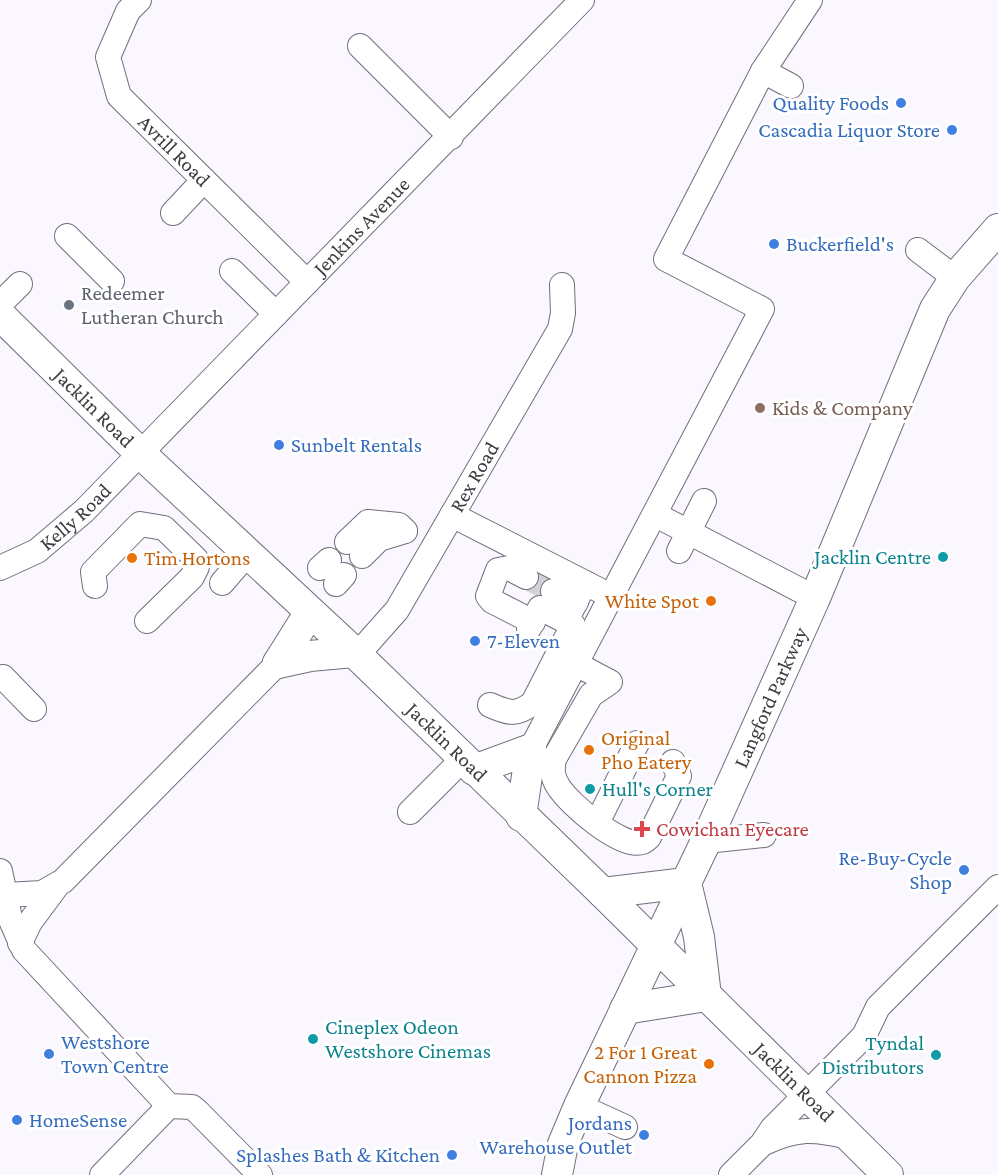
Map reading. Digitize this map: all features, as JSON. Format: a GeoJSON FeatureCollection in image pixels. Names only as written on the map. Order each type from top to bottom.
{"type":"FeatureCollection","features":[{"type":"Feature","properties":{"kind":"main road","name":"Langford Parkway"},"geometry":{"type":"LineString","coordinates":[[557,1175],[563,1144],[579,1106],[706,841],[815,598],[935,309],[955,278],[998,229]]}},
{"type":"Feature","properties":{"kind":"main road","name":"Jacklin Road"},"geometry":{"type":"LineString","coordinates":[[0,315],[140,453],[355,654],[603,893],[888,1175]]}},
{"type":"Feature","properties":{"kind":"main road"},"geometry":{"type":"LineString","coordinates":[[278,663],[310,612]]}},
{"type":"Feature","properties":{"kind":"main road"},"geometry":{"type":"LineString","coordinates":[[278,663],[310,656],[355,654]]}},
{"type":"Feature","properties":{"kind":"main road"},"geometry":{"type":"LineString","coordinates":[[469,764],[531,749],[521,816]]}},
{"type":"Feature","properties":{"kind":"main road"},"geometry":{"type":"LineString","coordinates":[[603,893],[686,883],[699,938],[706,996],[625,1009]]}},
{"type":"Feature","properties":{"kind":"street","name":"Avrill Road"},"geometry":{"type":"LineString","coordinates":[[140,0],[128,11],[108,57],[119,96],[307,282]]}},
{"type":"Feature","properties":{"kind":"street","name":"Jenkins Avenue"},"geometry":{"type":"LineString","coordinates":[[140,453],[451,137],[582,0]]}},
{"type":"Feature","properties":{"kind":"street"},"geometry":{"type":"LineString","coordinates":[[531,749],[566,669],[612,597],[656,515],[669,472],[690,430],[762,309],[719,294],[666,259],[763,71],[810,0]]}},
{"type":"Feature","properties":{"kind":"street"},"geometry":{"type":"LineString","coordinates":[[360,46],[451,137]]}},
{"type":"Feature","properties":{"kind":"street"},"geometry":{"type":"LineString","coordinates":[[763,71],[791,86]]}},
{"type":"Feature","properties":{"kind":"street"},"geometry":{"type":"LineString","coordinates":[[173,213],[204,180]]}},
{"type":"Feature","properties":{"kind":"street"},"geometry":{"type":"LineString","coordinates":[[67,236],[112,280]]}},
{"type":"Feature","properties":{"kind":"street"},"geometry":{"type":"LineString","coordinates":[[918,250],[955,278]]}},
{"type":"Feature","properties":{"kind":"street"},"geometry":{"type":"LineString","coordinates":[[232,271],[276,314]]}},
{"type":"Feature","properties":{"kind":"street"},"geometry":{"type":"LineString","coordinates":[[0,304],[20,284]]}},
{"type":"Feature","properties":{"kind":"street","name":"Rex Road"},"geometry":{"type":"LineString","coordinates":[[355,654],[397,610],[560,329],[563,313],[562,285]]}},
{"type":"Feature","properties":{"kind":"street","name":"Kelly Road"},"geometry":{"type":"LineString","coordinates":[[0,568],[37,551],[84,511],[140,453]]}},
{"type":"Feature","properties":{"kind":"street"},"geometry":{"type":"LineString","coordinates":[[684,541],[704,501]]}},
{"type":"Feature","properties":{"kind":"street"},"geometry":{"type":"LineString","coordinates":[[452,514],[572,590],[612,597]]}},
{"type":"Feature","properties":{"kind":"street"},"geometry":{"type":"LineString","coordinates":[[656,515],[684,541],[815,598]]}},
{"type":"Feature","properties":{"kind":"street"},"geometry":{"type":"LineString","coordinates":[[355,549],[368,522],[399,525],[405,531]]}},
{"type":"Feature","properties":{"kind":"street"},"geometry":{"type":"LineString","coordinates":[[94,586],[93,572],[140,524],[164,528],[196,559],[197,567],[192,577],[147,621]]}},
{"type":"Feature","properties":{"kind":"street"},"geometry":{"type":"LineString","coordinates":[[222,583],[247,554]]}},
{"type":"Feature","properties":{"kind":"street"},"geometry":{"type":"LineString","coordinates":[[526,577],[509,568],[498,570],[488,596],[531,625],[540,608],[572,590]]}},
{"type":"Feature","properties":{"kind":"street"},"geometry":{"type":"LineString","coordinates":[[490,705],[510,714],[522,711],[533,703],[566,669],[573,625],[572,590]]}},
{"type":"Feature","properties":{"kind":"street"},"geometry":{"type":"LineString","coordinates":[[20,943],[30,922],[56,887],[230,700],[278,663]]}},
{"type":"Feature","properties":{"kind":"street"},"geometry":{"type":"LineString","coordinates":[[566,669],[610,682],[591,695],[554,759],[552,770],[556,784],[566,798],[597,823],[633,842],[642,842],[650,837],[680,776],[673,762]]}},
{"type":"Feature","properties":{"kind":"street"},"geometry":{"type":"LineString","coordinates":[[3,677],[34,709]]}},
{"type":"Feature","properties":{"kind":"street"},"geometry":{"type":"LineString","coordinates":[[597,823],[637,743]]}},
{"type":"Feature","properties":{"kind":"street"},"geometry":{"type":"LineString","coordinates":[[410,812],[469,764]]}},
{"type":"Feature","properties":{"kind":"street"},"geometry":{"type":"LineString","coordinates":[[706,841],[764,834]]}},
{"type":"Feature","properties":{"kind":"street"},"geometry":{"type":"LineString","coordinates":[[0,871],[10,918],[24,951],[97,1026],[109,1044],[170,1106],[192,1107],[260,1175]]}},
{"type":"Feature","properties":{"kind":"street"},"geometry":{"type":"LineString","coordinates":[[6,895],[34,894],[56,887]]}},
{"type":"Feature","properties":{"kind":"street"},"geometry":{"type":"LineString","coordinates":[[731,1175],[762,1144],[772,1129],[864,1036],[878,1007],[998,887]]}},
{"type":"Feature","properties":{"kind":"street"},"geometry":{"type":"LineString","coordinates":[[102,1175],[170,1106]]}},
{"type":"Feature","properties":{"kind":"street"},"geometry":{"type":"LineString","coordinates":[[579,1106],[625,1127]]}},
{"type":"Feature","properties":{"kind":"street"},"geometry":{"type":"LineString","coordinates":[[762,1144],[788,1132],[801,1130],[850,1137]]}},
{"type":"Feature","properties":{"kind":"tunnel"},"geometry":{"type":"LineString","coordinates":[[526,577],[553,591]]}},
{"type":"Feature","properties":{"kind":"place","name":"Quality Foods"},"geometry":{"type":"Point","coordinates":[901,103]}},
{"type":"Feature","properties":{"kind":"place","name":"Cascadia Liquor Store"},"geometry":{"type":"Point","coordinates":[952,130]}},
{"type":"Feature","properties":{"kind":"place","name":"Buckerfield's"},"geometry":{"type":"Point","coordinates":[774,244]}},
{"type":"Feature","properties":{"kind":"place","name":"Redeemer Lutheran Church"},"geometry":{"type":"Point","coordinates":[69,305]}},
{"type":"Feature","properties":{"kind":"place","name":"Kids & Company"},"geometry":{"type":"Point","coordinates":[760,408]}},
{"type":"Feature","properties":{"kind":"place","name":"Sunbelt Rentals"},"geometry":{"type":"Point","coordinates":[279,445]}},
{"type":"Feature","properties":{"kind":"place","name":"Jacklin Centre"},"geometry":{"type":"Point","coordinates":[943,557]}},
{"type":"Feature","properties":{"kind":"place","name":"Tim Hortons"},"geometry":{"type":"Point","coordinates":[132,558]}},
{"type":"Feature","properties":{"kind":"place","name":"White Spot"},"geometry":{"type":"Point","coordinates":[711,601]}},
{"type":"Feature","properties":{"kind":"place","name":"7-Eleven"},"geometry":{"type":"Point","coordinates":[475,641]}},
{"type":"Feature","properties":{"kind":"place","name":"Original Pho Eatery"},"geometry":{"type":"Point","coordinates":[589,750]}},
{"type":"Feature","properties":{"kind":"place","name":"Hull's Corner"},"geometry":{"type":"Point","coordinates":[590,789]}},
{"type":"Feature","properties":{"kind":"place","name":"Cowichan Eyecare"},"geometry":{"type":"Point","coordinates":[642,829]}},
{"type":"Feature","properties":{"kind":"place","name":"Re-Buy-Cycle Shop"},"geometry":{"type":"Point","coordinates":[964,870]}},
{"type":"Feature","properties":{"kind":"place","name":"Cineplex Odeon Westshore Cinemas"},"geometry":{"type":"Point","coordinates":[313,1039]}},
{"type":"Feature","properties":{"kind":"place","name":"Westshore Town Centre"},"geometry":{"type":"Point","coordinates":[49,1054]}},
{"type":"Feature","properties":{"kind":"place","name":"Tyndal Distributors"},"geometry":{"type":"Point","coordinates":[936,1055]}},
{"type":"Feature","properties":{"kind":"place","name":"2 For 1 Great Cannon Pizza"},"geometry":{"type":"Point","coordinates":[709,1064]}},
{"type":"Feature","properties":{"kind":"place","name":"HomeSense"},"geometry":{"type":"Point","coordinates":[17,1120]}},
{"type":"Feature","properties":{"kind":"place","name":"Jordans Warehouse Outlet"},"geometry":{"type":"Point","coordinates":[644,1135]}},
{"type":"Feature","properties":{"kind":"place","name":"Splashes Bath & Kitchen"},"geometry":{"type":"Point","coordinates":[452,1155]}}]}
